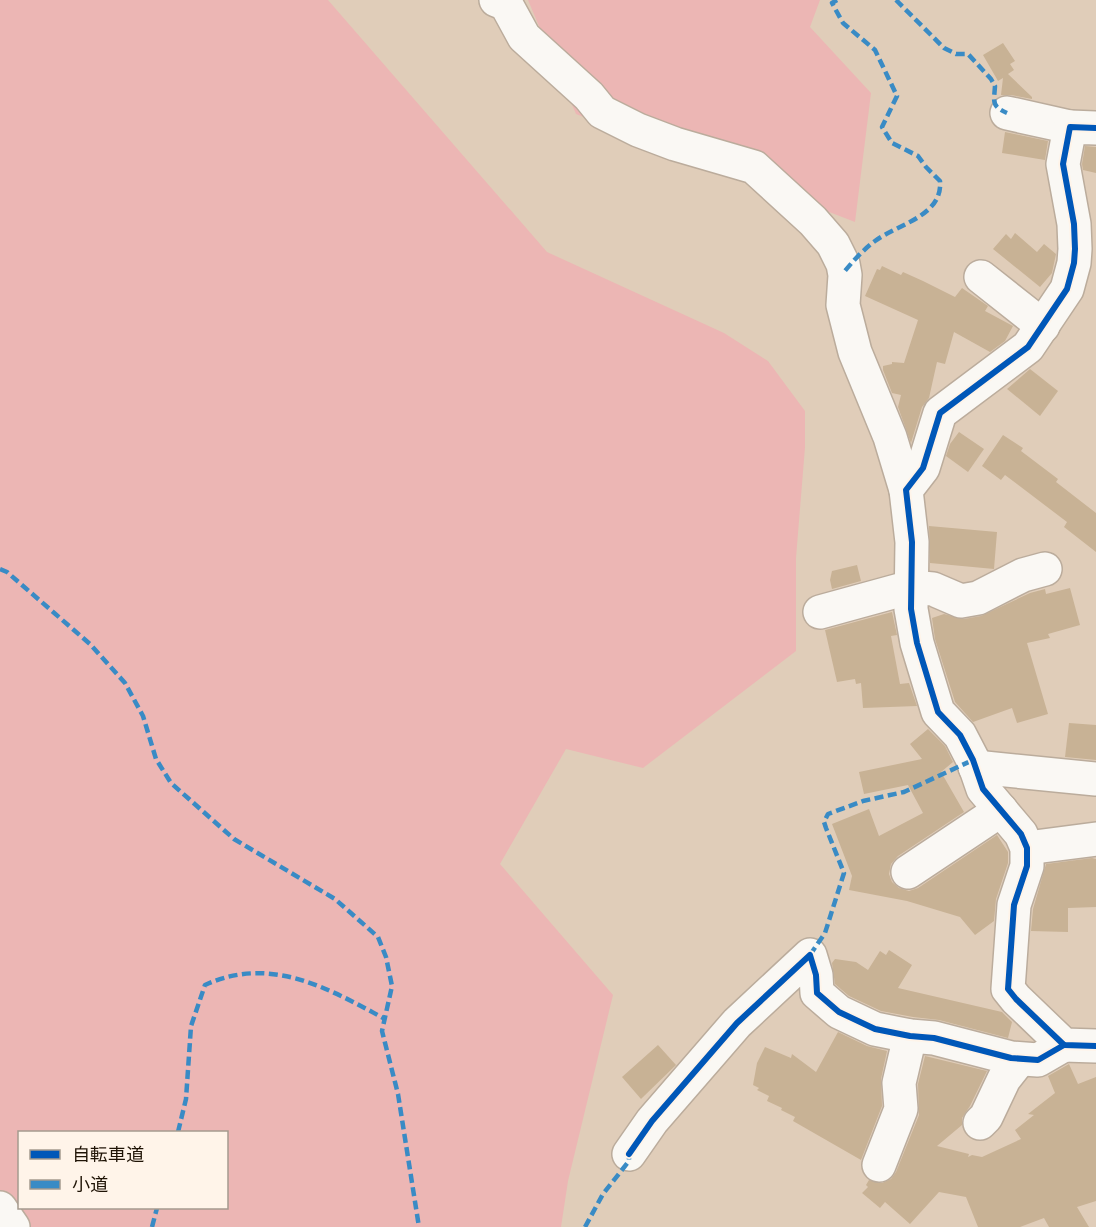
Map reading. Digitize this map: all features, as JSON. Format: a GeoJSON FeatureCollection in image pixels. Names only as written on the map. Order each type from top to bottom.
{"type":"FeatureCollection","features":[{"type":"Feature","properties":{"kind":"street"},"geometry":{"type":"LineString","coordinates":[[496,0],[506,4],[524,37],[589,96],[602,112],[638,130],[675,144],[754,167],[813,221],[833,244],[843,264],[845,275],[843,305],[855,352],[890,436],[906,489],[912,542],[911,609],[917,643],[938,712],[960,735],[983,789],[1021,834],[1027,848],[1027,866],[1014,905],[1008,989],[1016,999],[1080,1045]]}},
{"type":"Feature","properties":{"kind":"street"},"geometry":{"type":"LineString","coordinates":[[906,489],[923,468],[940,413],[1028,348],[1067,289],[1076,249],[1064,164],[1083,128],[1007,114]]}},
{"type":"Feature","properties":{"kind":"street"},"geometry":{"type":"LineString","coordinates":[[981,277],[1043,326]]}},
{"type":"Feature","properties":{"kind":"street"},"geometry":{"type":"LineString","coordinates":[[820,612],[911,587],[933,589],[961,601],[978,598],[1023,575],[1045,569]]}},
{"type":"Feature","properties":{"kind":"street"},"geometry":{"type":"LineString","coordinates":[[975,767],[1096,778]]}},
{"type":"Feature","properties":{"kind":"street"},"geometry":{"type":"LineString","coordinates":[[908,872],[1000,810]]}},
{"type":"Feature","properties":{"kind":"street"},"geometry":{"type":"LineString","coordinates":[[1027,848],[1096,839]]}},
{"type":"Feature","properties":{"kind":"street"},"geometry":{"type":"LineString","coordinates":[[629,1154],[652,1121],[737,1023],[810,956],[816,975],[818,993],[839,1012],[875,1029],[934,1038],[1019,1060],[1038,1060],[1080,1045]]}},
{"type":"Feature","properties":{"kind":"street"},"geometry":{"type":"LineString","coordinates":[[879,1165],[901,1109],[899,1083],[910,1036]]}},
{"type":"Feature","properties":{"kind":"street"},"geometry":{"type":"LineString","coordinates":[[980,1123],[986,1117],[1004,1079],[1019,1060]]}},
{"type":"Feature","properties":{"kind":"street"},"geometry":{"type":"LineString","coordinates":[[0,1208],[13,1227]]}},
{"type":"Feature","properties":{"kind":"shaded area"},"geometry":{"type":"Polygon","coordinates":[[[0,0],[328,0],[547,252],[724,333],[768,361],[805,411],[805,447],[796,558],[796,651],[643,768],[566,749],[500,864],[613,995],[568,1181],[561,1227],[0,1227],[0,0]]]}},
{"type":"Feature","properties":{"kind":"shaded area"},"geometry":{"type":"Polygon","coordinates":[[[528,0],[820,0],[810,27],[871,93],[855,222],[576,114],[528,0]]]}},
{"type":"Feature","properties":{"kind":"building"},"geometry":{"type":"Polygon","coordinates":[[[1003,43],[1015,61],[1010,64],[1014,70],[1008,74],[1032,99],[1001,95],[1003,78],[998,81],[983,55],[1003,43]]]}},
{"type":"Feature","properties":{"kind":"building"},"geometry":{"type":"Polygon","coordinates":[[[1005,132],[1048,141],[1045,160],[1002,153],[1005,132]]]}},
{"type":"Feature","properties":{"kind":"building"},"geometry":{"type":"Polygon","coordinates":[[[1085,146],[1096,147],[1096,173],[1083,170],[1085,146]]]}},
{"type":"Feature","properties":{"kind":"building"},"geometry":{"type":"Polygon","coordinates":[[[1015,233],[1037,252],[1044,244],[1056,254],[1052,273],[1040,287],[993,249],[1006,234],[1011,239],[1015,233]]]}},
{"type":"Feature","properties":{"kind":"building"},"geometry":{"type":"Polygon","coordinates":[[[882,266],[901,275],[903,272],[955,297],[962,288],[988,306],[985,311],[1013,326],[1005,341],[990,352],[954,332],[945,364],[937,362],[929,398],[922,407],[911,443],[898,407],[901,395],[892,393],[883,366],[892,364],[892,362],[904,363],[918,320],[865,296],[877,269],[880,270],[882,266]]]}},
{"type":"Feature","properties":{"kind":"building"},"geometry":{"type":"Polygon","coordinates":[[[1030,369],[1058,391],[1040,416],[1007,389],[1030,369]]]}},
{"type":"Feature","properties":{"kind":"building"},"geometry":{"type":"Polygon","coordinates":[[[959,432],[984,449],[968,472],[946,456],[950,444],[959,432]]]}},
{"type":"Feature","properties":{"kind":"building"},"geometry":{"type":"Polygon","coordinates":[[[1003,435],[1023,448],[1021,451],[1058,479],[1056,482],[1096,513],[1096,552],[1064,527],[1067,522],[1005,475],[1001,480],[982,466],[1003,435]]]}},
{"type":"Feature","properties":{"kind":"building"},"geometry":{"type":"Polygon","coordinates":[[[929,526],[997,532],[994,569],[930,563],[929,526]]]}},
{"type":"Feature","properties":{"kind":"building"},"geometry":{"type":"Polygon","coordinates":[[[857,565],[861,581],[832,589],[830,580],[832,571],[857,565]]]}},
{"type":"Feature","properties":{"kind":"building"},"geometry":{"type":"Polygon","coordinates":[[[1070,588],[1080,625],[1048,634],[1050,638],[1027,643],[1048,714],[1017,723],[1012,708],[973,722],[955,702],[935,639],[932,618],[944,614],[964,619],[981,616],[1030,593],[1045,589],[1046,594],[1070,588]]]}},
{"type":"Feature","properties":{"kind":"building"},"geometry":{"type":"Polygon","coordinates":[[[892,612],[897,635],[891,636],[900,684],[909,683],[917,706],[863,708],[861,683],[856,684],[855,679],[837,682],[825,630],[892,612]]]}},
{"type":"Feature","properties":{"kind":"building"},"geometry":{"type":"Polygon","coordinates":[[[1069,723],[1096,725],[1096,760],[1065,757],[1069,723]]]}},
{"type":"Feature","properties":{"kind":"building"},"geometry":{"type":"Polygon","coordinates":[[[928,729],[945,746],[953,762],[941,772],[964,812],[898,856],[891,864],[889,874],[892,882],[899,888],[909,891],[918,888],[997,835],[1008,852],[1008,863],[996,899],[994,921],[975,935],[960,917],[907,901],[849,890],[852,876],[832,824],[869,809],[879,836],[923,813],[908,785],[864,794],[859,772],[922,759],[910,744],[928,729]]]}},
{"type":"Feature","properties":{"kind":"building"},"geometry":{"type":"Polygon","coordinates":[[[1096,859],[1096,907],[1068,908],[1068,932],[1031,931],[1033,909],[1046,864],[1096,859]]]}},
{"type":"Feature","properties":{"kind":"building"},"geometry":{"type":"Polygon","coordinates":[[[889,950],[912,965],[898,988],[1002,1012],[1012,1022],[1008,1038],[939,1020],[881,1011],[849,996],[835,984],[832,963],[835,959],[856,962],[868,970],[880,951],[886,955],[889,950]]]}},
{"type":"Feature","properties":{"kind":"building"},"geometry":{"type":"Polygon","coordinates":[[[838,1032],[867,1046],[887,1051],[881,1079],[882,1106],[861,1160],[793,1121],[795,1117],[767,1101],[769,1096],[757,1090],[759,1088],[753,1085],[757,1063],[765,1047],[791,1058],[792,1054],[816,1072],[838,1032]]]}},
{"type":"Feature","properties":{"kind":"building"},"geometry":{"type":"Polygon","coordinates":[[[658,1045],[676,1065],[641,1099],[622,1077],[658,1045]]]}},
{"type":"Feature","properties":{"kind":"building"},"geometry":{"type":"Polygon","coordinates":[[[925,1056],[987,1071],[962,1118],[962,1125],[937,1146],[969,1154],[968,1157],[972,1155],[982,1157],[1021,1139],[1015,1130],[1034,1115],[1028,1114],[1055,1093],[1048,1076],[1069,1064],[1078,1084],[1096,1077],[1096,1201],[1077,1207],[1089,1227],[1049,1227],[1044,1218],[1020,1227],[978,1227],[966,1197],[939,1192],[910,1224],[885,1202],[880,1208],[862,1193],[868,1187],[866,1185],[869,1180],[882,1183],[891,1179],[896,1172],[919,1115],[918,1084],[925,1056]]]}},
{"type":"Feature","properties":{"kind":"marked path"},"geometry":{"type":"LineString","coordinates":[[837,0],[832,3],[843,23],[875,50],[897,96],[882,127],[892,143],[918,156],[940,181],[939,193],[927,211],[875,241],[844,272]]}},
{"type":"Feature","properties":{"kind":"marked path"},"geometry":{"type":"LineString","coordinates":[[896,0],[944,48],[956,54],[968,54],[991,79],[995,86],[996,106],[1007,113]]}},
{"type":"Feature","properties":{"kind":"marked path"},"geometry":{"type":"LineString","coordinates":[[0,569],[7,572],[90,644],[125,683],[143,716],[156,759],[171,783],[234,839],[335,899],[378,937],[386,957],[392,986],[382,1031],[398,1094],[419,1227]]}},
{"type":"Feature","properties":{"kind":"marked path"},"geometry":{"type":"LineString","coordinates":[[810,955],[825,933],[844,873],[824,822],[828,814],[863,801],[904,792],[973,760]]}},
{"type":"Feature","properties":{"kind":"marked path"},"geometry":{"type":"LineString","coordinates":[[178,1131],[186,1099],[191,1026],[205,985],[229,977],[253,973],[275,974],[320,987],[385,1019]]}},
{"type":"Feature","properties":{"kind":"marked path"},"geometry":{"type":"LineString","coordinates":[[585,1227],[603,1194],[629,1161],[629,1154]]}},
{"type":"Feature","properties":{"kind":"marked path"},"geometry":{"type":"LineString","coordinates":[[152,1227],[157,1209]]}},
{"type":"Feature","properties":{"kind":"cycle path"},"geometry":{"type":"LineString","coordinates":[[1096,128],[1070,127],[1063,164],[1074,224],[1075,249],[1067,289],[1028,347],[940,413],[923,468],[906,490],[912,542],[911,609],[917,643],[938,712],[960,735],[973,760],[983,789],[1021,834],[1027,848],[1027,866],[1014,905],[1008,989],[1064,1045],[1096,1046]]}},
{"type":"Feature","properties":{"kind":"cycle path"},"geometry":{"type":"LineString","coordinates":[[629,1154],[652,1121],[737,1023],[810,955],[816,975],[817,993],[839,1012],[875,1029],[934,1038],[1011,1058],[1038,1060],[1064,1045]]}}]}
